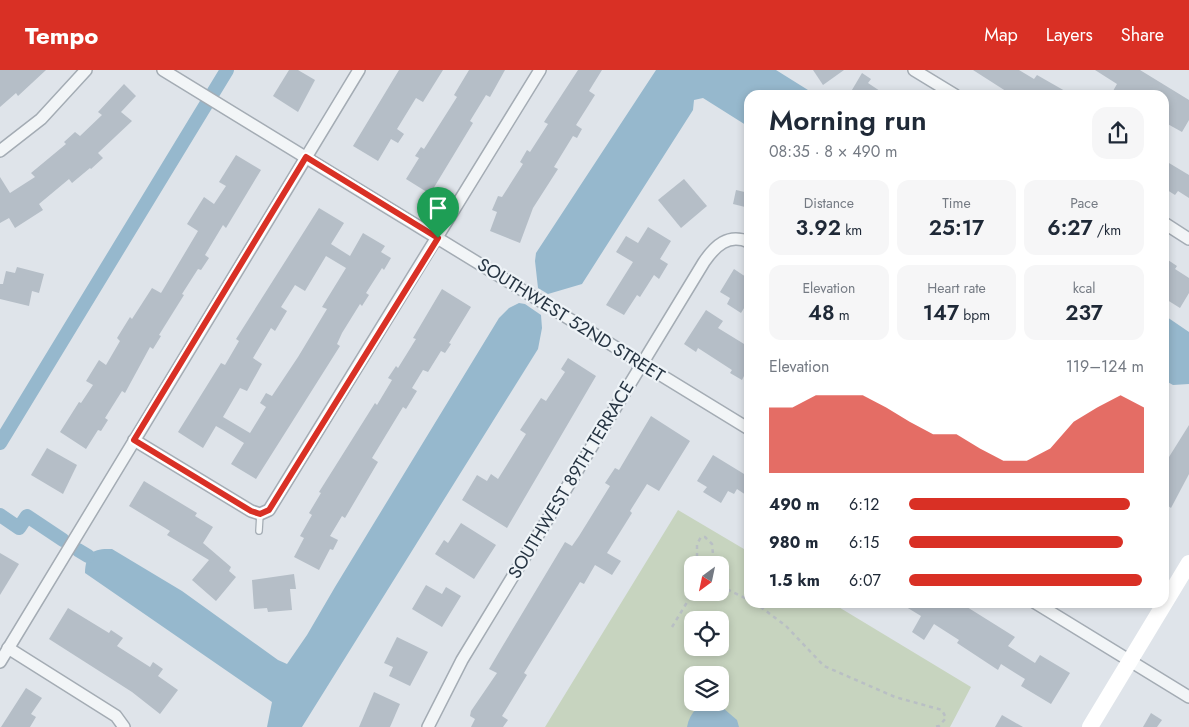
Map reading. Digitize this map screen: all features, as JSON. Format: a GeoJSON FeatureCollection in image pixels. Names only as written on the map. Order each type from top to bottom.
{"type":"FeatureCollection","features":[{"type":"Feature","properties":{"kind":"street"},"geometry":{"type":"LineString","coordinates":[[0,151],[25,133],[55,107],[86,70]]}},
{"type":"Feature","properties":{"kind":"street","name":"SOUTHWEST 52ND STREET"},"geometry":{"type":"LineString","coordinates":[[162,70],[744,426]]}},
{"type":"Feature","properties":{"kind":"street"},"geometry":{"type":"LineString","coordinates":[[0,662],[359,70]]}},
{"type":"Feature","properties":{"kind":"street"},"geometry":{"type":"LineString","coordinates":[[134,440],[251,511],[260,514],[269,510],[540,70]]}},
{"type":"Feature","properties":{"kind":"street"},"geometry":{"type":"LineString","coordinates":[[914,70],[947,90]]}},
{"type":"Feature","properties":{"kind":"street"},"geometry":{"type":"LineString","coordinates":[[1169,226],[1189,239]]}},
{"type":"Feature","properties":{"kind":"street","name":"SOUTHWEST 89TH TERRACE"},"geometry":{"type":"LineString","coordinates":[[428,727],[462,660],[641,363],[710,253],[725,241],[736,239],[744,241]]}},
{"type":"Feature","properties":{"kind":"street"},"geometry":{"type":"LineString","coordinates":[[1169,595],[1189,562]]}},
{"type":"Feature","properties":{"kind":"street"},"geometry":{"type":"LineString","coordinates":[[1044,608],[1189,697]]}},
{"type":"Feature","properties":{"kind":"street"},"geometry":{"type":"LineString","coordinates":[[1090,727],[1161,608]]}},
{"type":"Feature","properties":{"kind":"street"},"geometry":{"type":"LineString","coordinates":[[8,648],[116,716],[124,727]]}},
{"type":"Feature","properties":{"kind":"lane"},"geometry":{"type":"LineString","coordinates":[[259,531],[260,514]]}},
{"type":"Feature","properties":{"kind":"path"},"geometry":{"type":"LineString","coordinates":[[697,556],[698,540],[705,537],[712,544],[713,556]]}},
{"type":"Feature","properties":{"kind":"path"},"geometry":{"type":"LineString","coordinates":[[729,590],[744,598]]}},
{"type":"Feature","properties":{"kind":"path"},"geometry":{"type":"LineString","coordinates":[[672,627],[687,601]]}},
{"type":"Feature","properties":{"kind":"path"},"geometry":{"type":"LineString","coordinates":[[762,608],[786,626],[824,666],[895,697],[942,710],[946,718],[939,726],[934,727]]}},
{"type":"Feature","properties":{"kind":"green space"},"geometry":{"type":"Polygon","coordinates":[[[678,510],[744,549],[744,608],[840,608],[971,687],[950,727],[545,727],[678,510]]]}},
{"type":"Feature","properties":{"kind":"water"},"geometry":{"type":"Polygon","coordinates":[[[656,70],[776,70],[808,90],[744,90],[744,124],[703,98],[694,100],[693,110],[582,284],[548,294],[538,288],[536,253],[656,70]]]}},
{"type":"Feature","properties":{"kind":"water"},"geometry":{"type":"Polygon","coordinates":[[[519,303],[525,304],[541,315],[542,328],[538,349],[302,727],[267,727],[272,702],[85,573],[87,561],[91,553],[112,549],[182,591],[278,660],[287,664],[307,635],[499,318],[509,308],[519,303]]]}},
{"type":"Feature","properties":{"kind":"water"},"geometry":{"type":"Polygon","coordinates":[[[1169,318],[1189,332],[1189,384],[1173,385],[1169,383],[1169,318]]]}},
{"type":"Feature","properties":{"kind":"water"},"geometry":{"type":"Polygon","coordinates":[[[726,711],[737,720],[739,727],[687,727],[693,712],[726,711]]]}},
{"type":"Feature","properties":{"kind":"building"},"geometry":{"type":"Polygon","coordinates":[[[0,70],[46,70],[18,96],[16,93],[0,107],[0,70]]]}},
{"type":"Feature","properties":{"kind":"building"},"geometry":{"type":"Polygon","coordinates":[[[289,70],[298,70],[315,80],[298,112],[273,96],[289,70]]]}},
{"type":"Feature","properties":{"kind":"building"},"geometry":{"type":"Polygon","coordinates":[[[399,70],[443,70],[423,102],[416,98],[397,129],[404,134],[398,143],[391,139],[378,161],[353,146],[399,70]]]}},
{"type":"Feature","properties":{"kind":"building"},"geometry":{"type":"Polygon","coordinates":[[[469,70],[505,70],[490,97],[486,95],[470,121],[473,123],[430,194],[406,179],[419,158],[415,156],[421,147],[424,149],[457,97],[454,95],[469,70]]]}},
{"type":"Feature","properties":{"kind":"building"},"geometry":{"type":"Polygon","coordinates":[[[578,70],[602,70],[589,91],[595,95],[576,125],[582,129],[577,138],[573,136],[554,167],[558,169],[533,208],[520,243],[490,231],[497,212],[492,210],[498,196],[502,197],[523,164],[520,162],[527,150],[530,152],[548,124],[544,122],[578,70]]]}},
{"type":"Feature","properties":{"kind":"building"},"geometry":{"type":"Polygon","coordinates":[[[813,70],[844,70],[823,85],[813,70]]]}},
{"type":"Feature","properties":{"kind":"building"},"geometry":{"type":"Polygon","coordinates":[[[973,70],[1019,70],[1034,79],[1037,75],[1063,90],[1004,90],[973,70]]]}},
{"type":"Feature","properties":{"kind":"building"},"geometry":{"type":"Polygon","coordinates":[[[1095,70],[1140,70],[1189,100],[1189,120],[1182,132],[1169,125],[1169,90],[1114,90],[1117,84],[1095,70]]]}},
{"type":"Feature","properties":{"kind":"building"},"geometry":{"type":"Polygon","coordinates":[[[862,73],[871,79],[868,83],[878,90],[852,90],[862,73]]]}},
{"type":"Feature","properties":{"kind":"building"},"geometry":{"type":"Polygon","coordinates":[[[124,84],[136,96],[121,112],[132,121],[98,153],[103,158],[72,183],[69,179],[39,204],[43,210],[15,228],[9,218],[0,223],[0,177],[10,193],[35,177],[31,173],[66,144],[64,142],[75,132],[80,136],[102,115],[98,112],[124,84]]]}},
{"type":"Feature","properties":{"kind":"building"},"geometry":{"type":"Polygon","coordinates":[[[236,155],[261,170],[226,228],[223,225],[205,255],[209,258],[201,270],[198,269],[182,294],[184,295],[159,335],[161,336],[153,349],[150,347],[125,393],[122,391],[105,418],[108,420],[101,431],[98,430],[86,449],[60,432],[79,402],[81,403],[93,385],[86,381],[99,360],[106,365],[120,341],[117,338],[152,288],[161,293],[198,231],[187,224],[204,197],[214,204],[226,186],[219,182],[236,155]]]}},
{"type":"Feature","properties":{"kind":"building"},"geometry":{"type":"Polygon","coordinates":[[[1169,163],[1189,175],[1189,198],[1178,191],[1175,195],[1169,191],[1169,163]]]}},
{"type":"Feature","properties":{"kind":"building"},"geometry":{"type":"Polygon","coordinates":[[[684,179],[707,206],[681,228],[658,200],[684,179]]]}},
{"type":"Feature","properties":{"kind":"building"},"geometry":{"type":"Polygon","coordinates":[[[736,190],[744,192],[744,207],[733,204],[736,190]]]}},
{"type":"Feature","properties":{"kind":"building"},"geometry":{"type":"Polygon","coordinates":[[[319,208],[344,223],[331,244],[350,256],[363,233],[385,246],[381,252],[391,258],[384,270],[382,268],[366,293],[369,295],[362,306],[360,304],[342,333],[337,344],[340,346],[256,479],[231,464],[244,443],[223,430],[216,426],[203,448],[178,432],[221,363],[225,365],[239,341],[236,339],[319,208]],[[326,256],[305,291],[295,285],[281,307],[287,311],[275,331],[271,328],[253,358],[262,364],[247,391],[240,388],[223,417],[250,433],[266,407],[260,403],[266,393],[272,396],[298,357],[327,309],[322,307],[346,268],[326,256]]]}},
{"type":"Feature","properties":{"kind":"building"},"geometry":{"type":"Polygon","coordinates":[[[648,227],[671,241],[660,259],[668,264],[659,279],[654,275],[640,297],[637,295],[624,315],[606,305],[633,262],[616,252],[626,236],[638,243],[648,227]]]}},
{"type":"Feature","properties":{"kind":"building"},"geometry":{"type":"Polygon","coordinates":[[[1169,261],[1177,266],[1175,269],[1189,278],[1189,293],[1180,308],[1169,301],[1169,261]]]}},
{"type":"Feature","properties":{"kind":"building"},"geometry":{"type":"Polygon","coordinates":[[[17,267],[44,274],[39,293],[32,291],[29,306],[0,299],[0,284],[3,284],[6,271],[15,273],[17,267]]]}},
{"type":"Feature","properties":{"kind":"building"},"geometry":{"type":"Polygon","coordinates":[[[734,269],[744,276],[744,308],[741,313],[727,304],[730,298],[720,292],[734,269]]]}},
{"type":"Feature","properties":{"kind":"building"},"geometry":{"type":"Polygon","coordinates":[[[442,289],[471,307],[445,353],[441,351],[428,372],[423,370],[412,388],[417,391],[406,409],[403,407],[372,458],[378,462],[345,518],[342,516],[330,536],[338,540],[333,550],[330,549],[319,570],[294,557],[304,538],[300,536],[312,515],[309,513],[321,493],[319,492],[375,403],[377,405],[392,380],[388,378],[396,366],[398,368],[416,339],[413,338],[442,289]]]}},
{"type":"Feature","properties":{"kind":"building"},"geometry":{"type":"Polygon","coordinates":[[[706,310],[723,321],[718,328],[744,344],[744,376],[742,380],[730,373],[732,370],[698,348],[696,352],[684,344],[706,310]]]}},
{"type":"Feature","properties":{"kind":"building"},"geometry":{"type":"Polygon","coordinates":[[[568,358],[596,376],[507,528],[462,500],[477,475],[487,481],[491,474],[498,479],[526,434],[520,430],[541,398],[546,401],[565,372],[561,369],[568,358]]]}},
{"type":"Feature","properties":{"kind":"building"},"geometry":{"type":"Polygon","coordinates":[[[651,416],[690,441],[659,491],[647,484],[630,511],[632,513],[607,553],[621,561],[612,575],[595,565],[584,584],[580,582],[524,673],[527,675],[502,716],[508,720],[503,727],[471,727],[475,719],[470,716],[471,711],[497,673],[489,669],[565,542],[572,546],[579,536],[610,486],[605,483],[615,468],[619,470],[651,416]]]}},
{"type":"Feature","properties":{"kind":"building"},"geometry":{"type":"Polygon","coordinates":[[[1189,425],[1189,474],[1171,508],[1169,507],[1169,457],[1189,425]]]}},
{"type":"Feature","properties":{"kind":"building"},"geometry":{"type":"Polygon","coordinates":[[[47,448],[77,465],[63,494],[31,475],[47,448]]]}},
{"type":"Feature","properties":{"kind":"building"},"geometry":{"type":"Polygon","coordinates":[[[713,455],[744,474],[744,494],[737,489],[734,494],[728,491],[721,503],[703,492],[707,487],[697,481],[713,455]]]}},
{"type":"Feature","properties":{"kind":"building"},"geometry":{"type":"Polygon","coordinates":[[[144,481],[197,513],[195,516],[213,527],[203,543],[231,567],[229,571],[236,577],[216,601],[192,580],[209,560],[167,535],[170,531],[129,506],[144,481]]]}},
{"type":"Feature","properties":{"kind":"building"},"geometry":{"type":"Polygon","coordinates":[[[461,523],[496,545],[474,579],[435,554],[444,540],[448,543],[461,523]]]}},
{"type":"Feature","properties":{"kind":"building"},"geometry":{"type":"Polygon","coordinates":[[[0,553],[19,564],[0,595],[0,553]]]}},
{"type":"Feature","properties":{"kind":"building"},"geometry":{"type":"Polygon","coordinates":[[[294,574],[296,589],[290,589],[292,610],[268,612],[267,608],[254,609],[252,580],[294,574]]]}},
{"type":"Feature","properties":{"kind":"building"},"geometry":{"type":"Polygon","coordinates":[[[426,585],[442,594],[446,587],[461,596],[442,627],[412,609],[426,585]]]}},
{"type":"Feature","properties":{"kind":"building"},"geometry":{"type":"Polygon","coordinates":[[[68,608],[109,633],[111,630],[123,638],[117,646],[150,667],[153,662],[163,669],[158,676],[178,690],[160,714],[132,692],[49,639],[68,608]]]}},
{"type":"Feature","properties":{"kind":"building"},"geometry":{"type":"Polygon","coordinates":[[[908,608],[969,608],[1015,637],[1008,646],[1035,663],[1040,655],[1070,673],[1051,704],[1021,686],[1025,679],[1001,664],[998,670],[957,643],[959,640],[934,624],[924,640],[912,632],[921,616],[908,608]]]}},
{"type":"Feature","properties":{"kind":"building"},"geometry":{"type":"Polygon","coordinates":[[[397,637],[428,652],[410,686],[389,676],[393,667],[384,663],[397,637]]]}},
{"type":"Feature","properties":{"kind":"building"},"geometry":{"type":"Polygon","coordinates":[[[26,688],[42,698],[31,714],[36,717],[30,727],[1,727],[26,688]]]}},
{"type":"Feature","properties":{"kind":"building"},"geometry":{"type":"Polygon","coordinates":[[[374,692],[400,704],[390,727],[359,727],[374,692]]]}},
{"type":"Feature","properties":{"kind":"building"},"geometry":{"type":"Polygon","coordinates":[[[1151,713],[1162,720],[1157,727],[1143,727],[1151,713]]]}},
{"type":"Feature","properties":{"kind":"building"},"geometry":{"type":"Polygon","coordinates":[[[1002,715],[1023,727],[995,727],[1002,715]]]}},
{"type":"Feature","properties":{"kind":"waterway"},"geometry":{"type":"LineString","coordinates":[[0,443],[227,70]]}},
{"type":"Feature","properties":{"kind":"waterway"},"geometry":{"type":"LineString","coordinates":[[0,515],[19,528],[27,516],[63,540]]}},
{"type":"Feature","properties":{"kind":"waterway"},"geometry":{"type":"LineString","coordinates":[[78,550],[88,556]]}},
{"type":"Feature","properties":{"kind":"route"},"geometry":{"type":"LineString","coordinates":[[306,157],[438,238],[269,510],[260,514],[251,511],[134,440],[306,157]]}}]}
